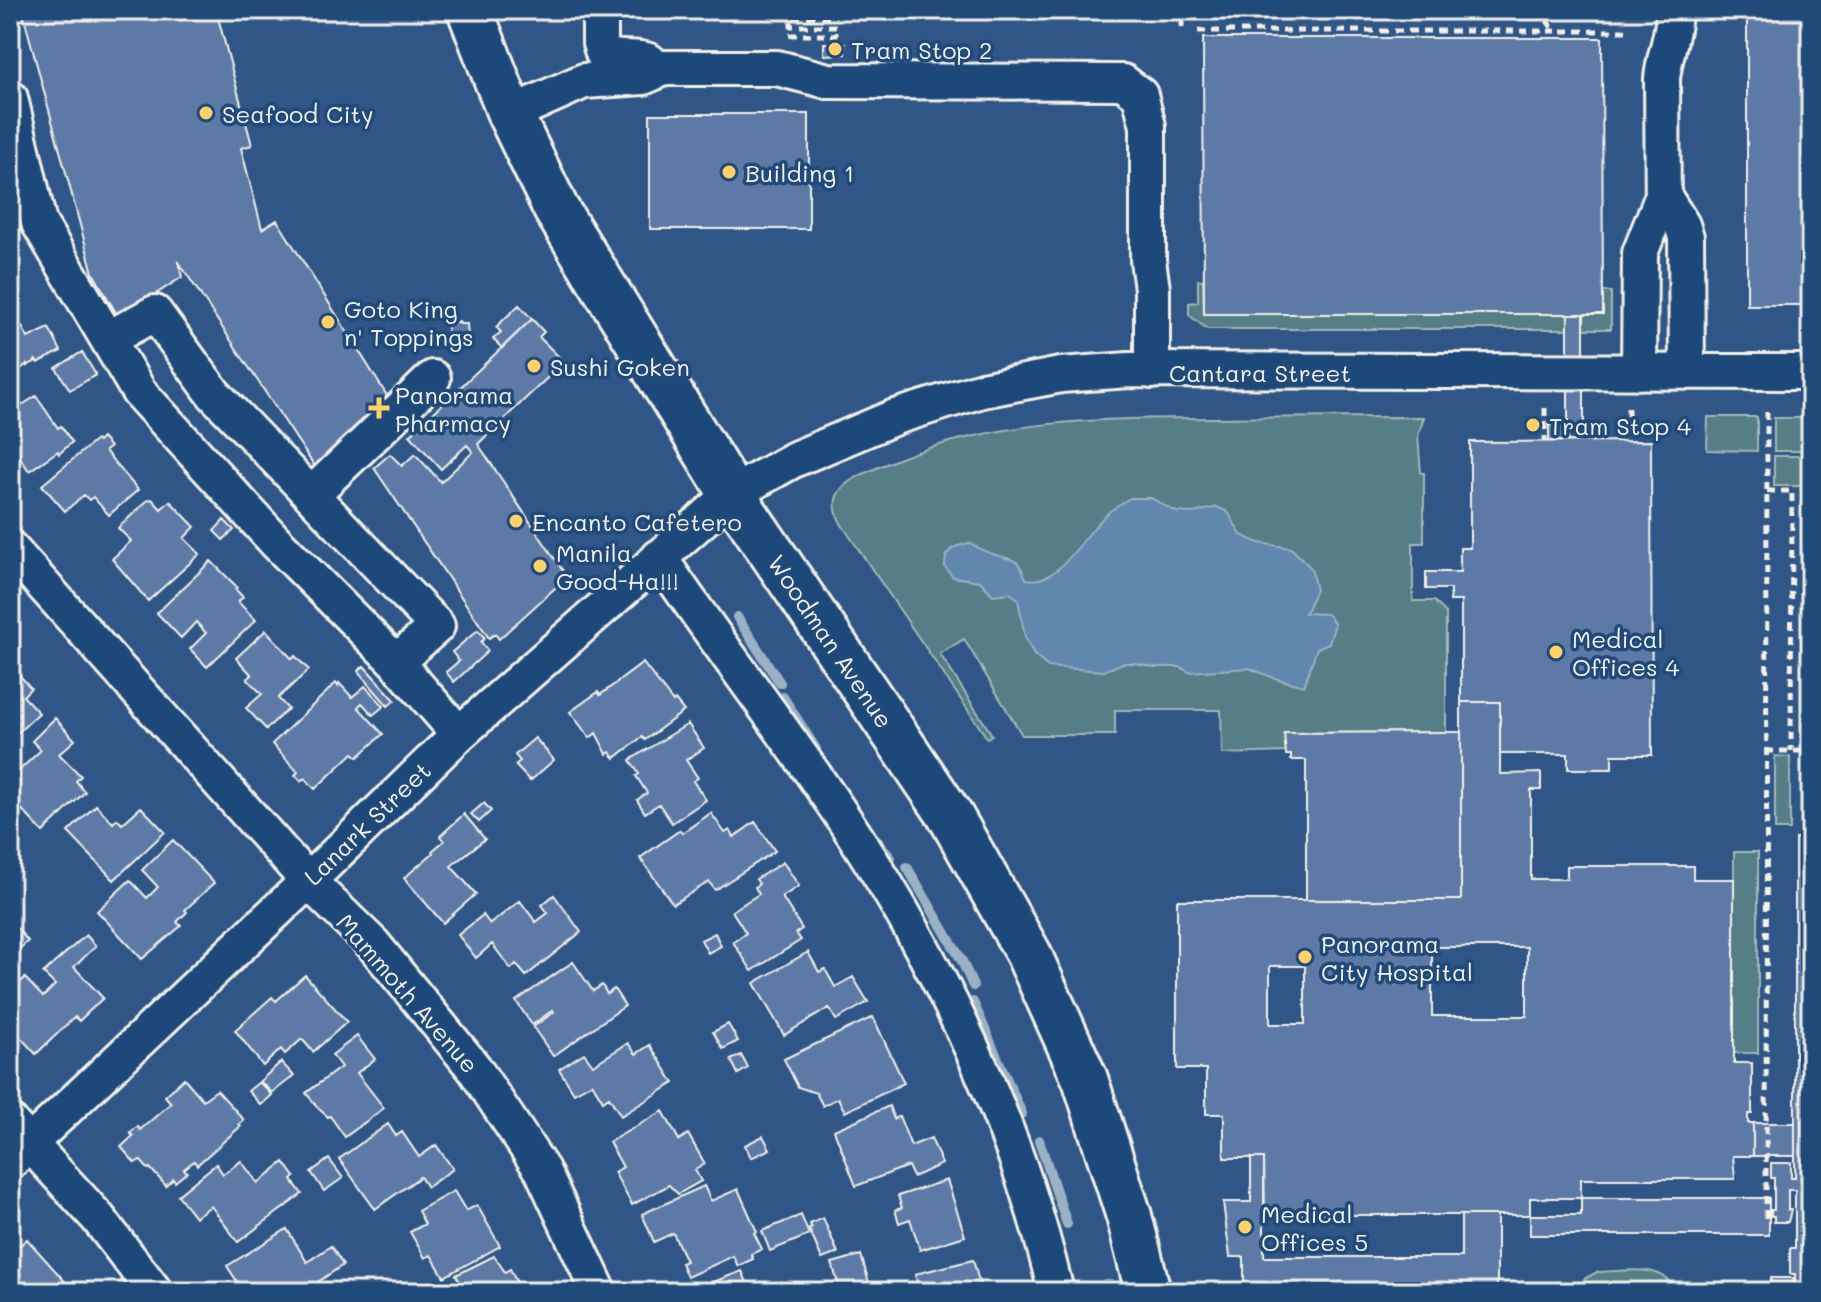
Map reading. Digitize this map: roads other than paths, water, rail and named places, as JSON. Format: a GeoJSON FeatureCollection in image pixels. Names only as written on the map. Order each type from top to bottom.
{"type":"FeatureCollection","features":[{"type":"Feature","properties":{"kind":"main road","name":"Woodman Avenue"},"geometry":{"type":"LineString","coordinates":[[470,10],[510,114],[556,209],[732,494],[951,817],[1028,953],[1085,1079],[1129,1216],[1148,1292]]}},
{"type":"Feature","properties":{"kind":"street"},"geometry":{"type":"LineString","coordinates":[[600,10],[603,53],[614,57],[643,58],[664,68]]}},
{"type":"Feature","properties":{"kind":"street"},"geometry":{"type":"LineString","coordinates":[[1663,372],[1640,253],[1663,195],[1663,67],[1674,32],[1674,10]]}},
{"type":"Feature","properties":{"kind":"street"},"geometry":{"type":"LineString","coordinates":[[510,114],[584,81],[643,77],[664,68],[777,68],[828,81],[1123,82],[1140,95],[1146,114],[1148,260],[1152,289],[1141,371]]}},
{"type":"Feature","properties":{"kind":"street"},"geometry":{"type":"LineString","coordinates":[[10,98],[39,223],[139,392],[276,542],[396,662],[459,734]]}},
{"type":"Feature","properties":{"kind":"street"},"geometry":{"type":"LineString","coordinates":[[1663,195],[1686,237],[1663,372]]}},
{"type":"Feature","properties":{"kind":"street"},"geometry":{"type":"LineString","coordinates":[[108,339],[155,313],[214,394],[437,626],[396,662]]}},
{"type":"Feature","properties":{"kind":"street","name":"Cantara Street"},"geometry":{"type":"LineString","coordinates":[[732,494],[795,459],[895,417],[982,390],[1061,375],[1141,371],[1811,372]]}},
{"type":"Feature","properties":{"kind":"street"},"geometry":{"type":"LineString","coordinates":[[311,495],[433,378]]}},
{"type":"Feature","properties":{"kind":"street","name":"Lanark Street"},"geometry":{"type":"LineString","coordinates":[[17,1143],[308,881],[459,734],[732,494]]}},
{"type":"Feature","properties":{"kind":"street","name":"Mammoth Avenue"},"geometry":{"type":"LineString","coordinates":[[10,548],[308,881],[373,944],[474,1068],[542,1170],[599,1292]]}},
{"type":"Feature","properties":{"kind":"street"},"geometry":{"type":"LineString","coordinates":[[659,557],[836,808],[917,939],[962,1024],[1006,1128],[1031,1201],[1056,1292]]}},
{"type":"Feature","properties":{"kind":"street"},"geometry":{"type":"LineString","coordinates":[[17,1143],[98,1218],[155,1292]]}},
{"type":"Feature","properties":{"kind":"water"},"geometry":{"type":"Polygon","coordinates":[[[1130,498],[1151,498],[1176,512],[1194,513],[1217,507],[1228,512],[1241,535],[1259,543],[1291,548],[1311,568],[1316,590],[1305,613],[1327,614],[1335,624],[1329,643],[1317,648],[1304,686],[1249,668],[1189,672],[1180,667],[1135,663],[1123,663],[1104,671],[1048,667],[1034,655],[1025,637],[1018,599],[1010,593],[993,595],[980,581],[953,577],[945,567],[951,549],[970,543],[1014,560],[1026,579],[1038,579],[1061,566],[1100,520],[1130,498]]]}},
{"type":"Feature","properties":{"kind":"waterway"},"geometry":{"type":"LineString","coordinates":[[737,617],[780,683]]}},
{"type":"Feature","properties":{"kind":"waterway"},"geometry":{"type":"LineString","coordinates":[[783,697],[816,749]]}},
{"type":"Feature","properties":{"kind":"waterway"},"geometry":{"type":"LineString","coordinates":[[876,839],[891,858]]}},
{"type":"Feature","properties":{"kind":"waterway"},"geometry":{"type":"LineString","coordinates":[[907,867],[962,961],[973,986]]}},
{"type":"Feature","properties":{"kind":"waterway"},"geometry":{"type":"LineString","coordinates":[[973,1002],[1022,1114]]}},
{"type":"Feature","properties":{"kind":"waterway"},"geometry":{"type":"LineString","coordinates":[[1039,1140],[1067,1224]]}},
{"type":"Feature","properties":{"kind":"place","name":"Tram Stop 2"},"geometry":{"type":"Point","coordinates":[835,49]}},
{"type":"Feature","properties":{"kind":"place","name":"Seafood City"},"geometry":{"type":"Point","coordinates":[206,113]}},
{"type":"Feature","properties":{"kind":"place","name":"Building 1"},"geometry":{"type":"Point","coordinates":[729,172]}},
{"type":"Feature","properties":{"kind":"place","name":"Goto King n' Toppings"},"geometry":{"type":"Point","coordinates":[328,322]}},
{"type":"Feature","properties":{"kind":"place","name":"Sushi Goken"},"geometry":{"type":"Point","coordinates":[534,366]}},
{"type":"Feature","properties":{"kind":"place","name":"Panorama Pharmacy"},"geometry":{"type":"Point","coordinates":[379,408]}},
{"type":"Feature","properties":{"kind":"place","name":"Tram Stop 4"},"geometry":{"type":"Point","coordinates":[1533,425]}},
{"type":"Feature","properties":{"kind":"place","name":"Encanto Cafetero"},"geometry":{"type":"Point","coordinates":[516,521]}},
{"type":"Feature","properties":{"kind":"place","name":"Manila Good-Ha!!!"},"geometry":{"type":"Point","coordinates":[540,566]}},
{"type":"Feature","properties":{"kind":"place","name":"Medical Offices 4"},"geometry":{"type":"Point","coordinates":[1556,652]}},
{"type":"Feature","properties":{"kind":"place","name":"Panorama City Hospital"},"geometry":{"type":"Point","coordinates":[1305,957]}},
{"type":"Feature","properties":{"kind":"place","name":"Medical Offices 5"},"geometry":{"type":"Point","coordinates":[1245,1227]}}]}
